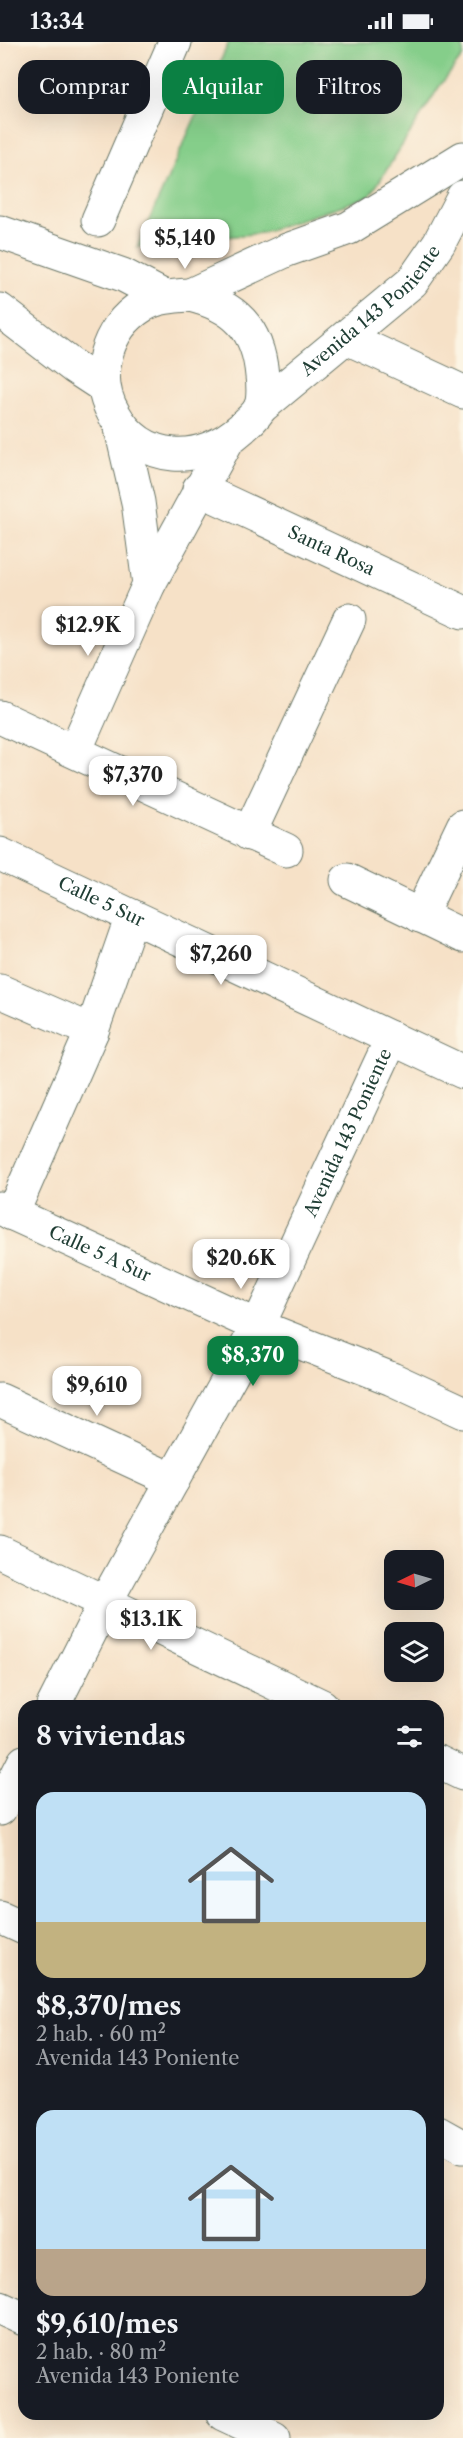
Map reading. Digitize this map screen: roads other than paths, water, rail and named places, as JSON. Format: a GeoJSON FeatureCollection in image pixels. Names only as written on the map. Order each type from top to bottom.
{"type":"FeatureCollection","features":[{"type":"Feature","properties":{"kind":"street"},"geometry":{"type":"LineString","coordinates":[[98,220],[175,42]]}},
{"type":"Feature","properties":{"kind":"street"},"geometry":{"type":"LineString","coordinates":[[227,441],[205,452],[182,455],[158,451],[136,440],[120,424],[109,406],[104,386],[103,365],[110,342],[124,321],[142,306],[178,296],[287,250],[349,228],[463,158]]}},
{"type":"Feature","properties":{"kind":"street"},"geometry":{"type":"LineString","coordinates":[[428,178],[463,192]]}},
{"type":"Feature","properties":{"kind":"street","name":"Avenida 143 Poniente"},"geometry":{"type":"LineString","coordinates":[[260,408],[347,338],[411,282],[439,243],[463,196]]}},
{"type":"Feature","properties":{"kind":"street"},"geometry":{"type":"LineString","coordinates":[[0,232],[178,296],[215,301],[235,314],[251,333],[260,356],[260,408],[227,441],[199,489],[149,584],[75,751]]}},
{"type":"Feature","properties":{"kind":"street"},"geometry":{"type":"LineString","coordinates":[[0,310],[74,367],[104,386]]}},
{"type":"Feature","properties":{"kind":"street"},"geometry":{"type":"LineString","coordinates":[[347,338],[463,392]]}},
{"type":"Feature","properties":{"kind":"street"},"geometry":{"type":"LineString","coordinates":[[120,424],[138,502],[149,584]]}},
{"type":"Feature","properties":{"kind":"street","name":"Santa Rosa"},"geometry":{"type":"LineString","coordinates":[[199,489],[463,612]]}},
{"type":"Feature","properties":{"kind":"street"},"geometry":{"type":"LineString","coordinates":[[249,834],[349,620]]}},
{"type":"Feature","properties":{"kind":"street"},"geometry":{"type":"LineString","coordinates":[[0,717],[286,850]]}},
{"type":"Feature","properties":{"kind":"street"},"geometry":{"type":"LineString","coordinates":[[420,916],[463,826]]}},
{"type":"Feature","properties":{"kind":"street","name":"Calle 5 Sur"},"geometry":{"type":"LineString","coordinates":[[0,854],[463,1072]]}},
{"type":"Feature","properties":{"kind":"street"},"geometry":{"type":"LineString","coordinates":[[346,880],[463,936]]}},
{"type":"Feature","properties":{"kind":"street"},"geometry":{"type":"LineString","coordinates":[[6,1211],[92,1031],[132,916]]}},
{"type":"Feature","properties":{"kind":"street"},"geometry":{"type":"LineString","coordinates":[[0,991],[92,1031]]}},
{"type":"Feature","properties":{"kind":"street","name":"Avenida 143 Poniente"},"geometry":{"type":"LineString","coordinates":[[56,1700],[106,1601],[258,1326],[392,1038]]}},
{"type":"Feature","properties":{"kind":"street","name":"Calle 5 A Sur"},"geometry":{"type":"LineString","coordinates":[[6,1211],[258,1326],[392,1379],[463,1412]]}},
{"type":"Feature","properties":{"kind":"street"},"geometry":{"type":"LineString","coordinates":[[0,1400],[173,1480]]}},
{"type":"Feature","properties":{"kind":"street"},"geometry":{"type":"LineString","coordinates":[[0,1552],[310,1700]]}},
{"type":"Feature","properties":{"kind":"street"},"geometry":{"type":"LineString","coordinates":[[444,1765],[463,1774]]}},
{"type":"Feature","properties":{"kind":"street"},"geometry":{"type":"LineString","coordinates":[[0,1809],[18,1774]]}},
{"type":"Feature","properties":{"kind":"street"},"geometry":{"type":"LineString","coordinates":[[0,1917],[18,1925]]}},
{"type":"Feature","properties":{"kind":"street"},"geometry":{"type":"LineString","coordinates":[[444,2136],[463,2147]]}},
{"type":"Feature","properties":{"kind":"street"},"geometry":{"type":"LineString","coordinates":[[0,2308],[18,2316]]}},
{"type":"Feature","properties":{"kind":"street"},"geometry":{"type":"LineString","coordinates":[[236,2420],[274,2438]]}}]}
